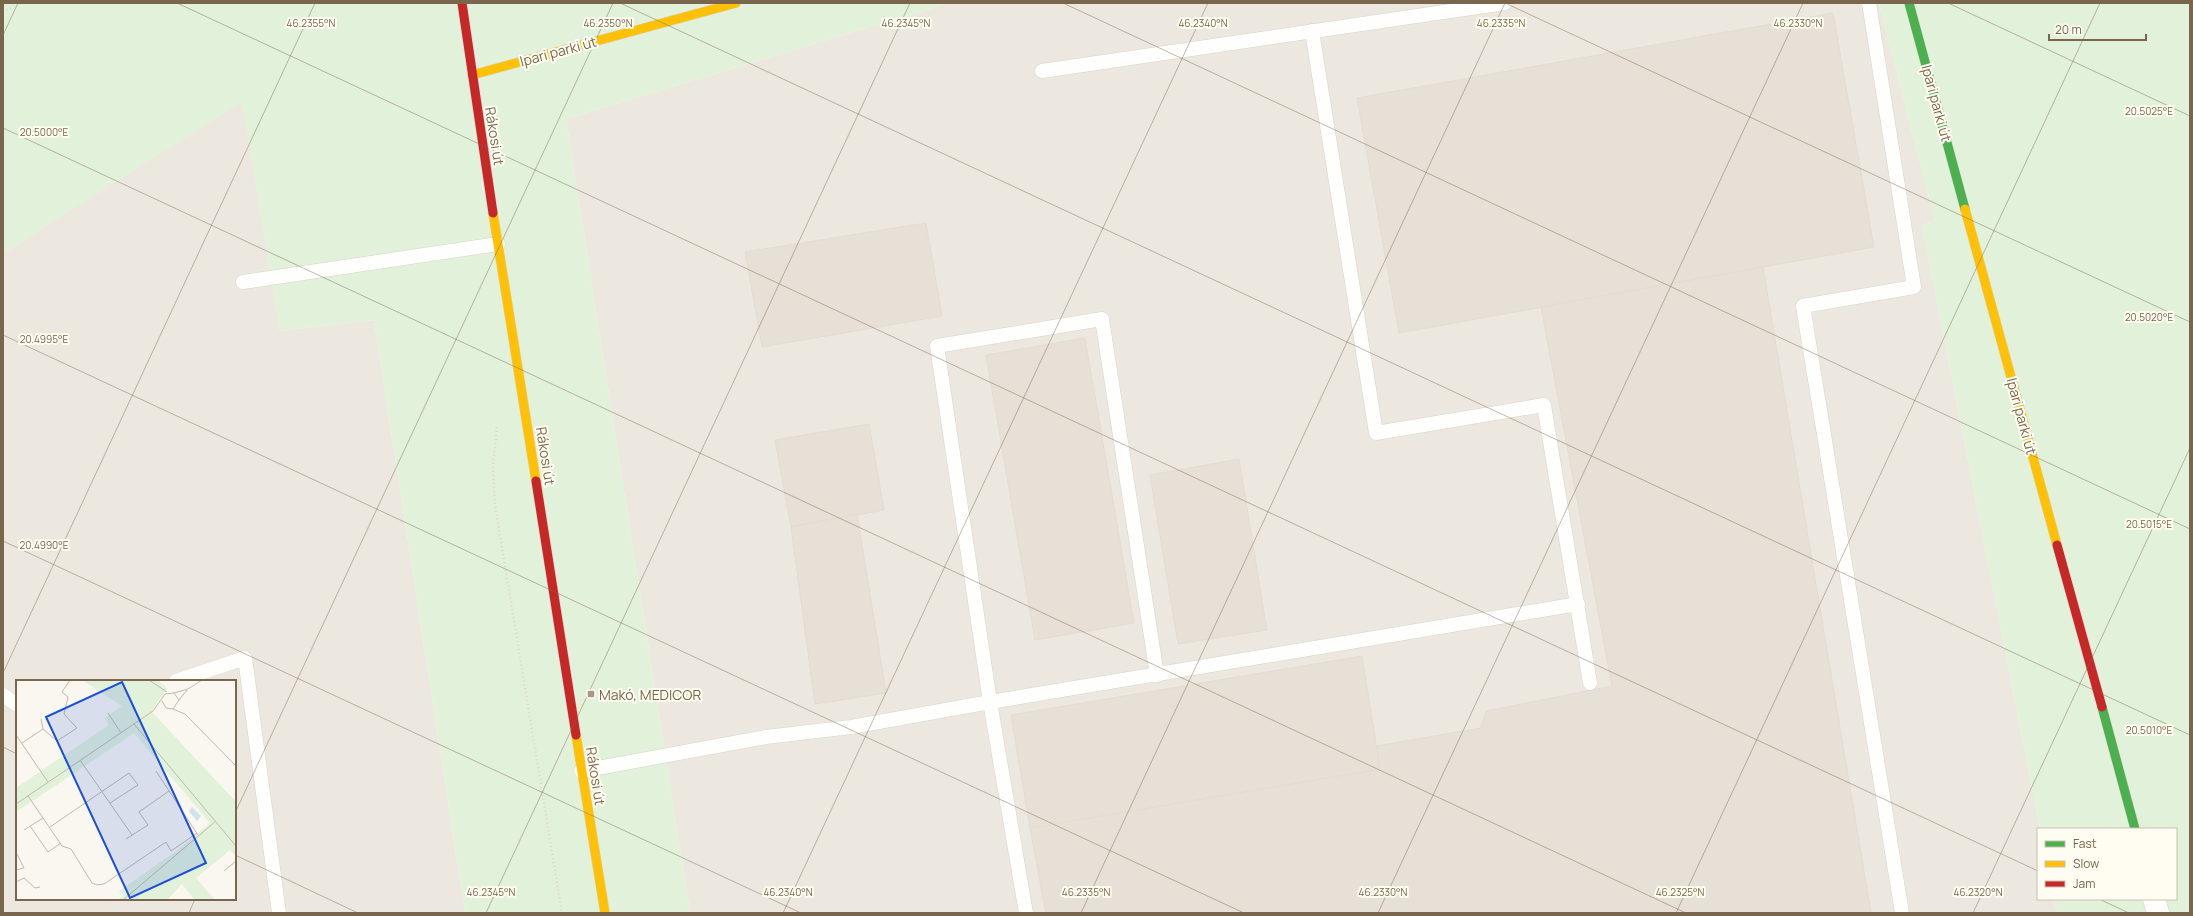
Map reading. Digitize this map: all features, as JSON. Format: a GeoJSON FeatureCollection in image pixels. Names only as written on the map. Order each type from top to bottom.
{"type":"FeatureCollection","features":[{"type":"Feature","properties":{"kind":"street","name":"Rákosi út"},"geometry":{"type":"LineString","coordinates":[[462,3],[498,244],[581,771],[605,913]]}},
{"type":"Feature","properties":{"kind":"street","name":"Ipari parki út"},"geometry":{"type":"LineString","coordinates":[[472,75],[736,3]]}},
{"type":"Feature","properties":{"kind":"street","name":"Ipari parki út"},"geometry":{"type":"LineString","coordinates":[[1909,3],[2135,828]]}},
{"type":"Feature","properties":{"kind":"street"},"geometry":{"type":"LineString","coordinates":[[2154,900],[2158,913]]}},
{"type":"Feature","properties":{"kind":"lane"},"geometry":{"type":"LineString","coordinates":[[1042,71],[1505,3]]}},
{"type":"Feature","properties":{"kind":"lane"},"geometry":{"type":"LineString","coordinates":[[1869,3],[1914,287],[1803,306],[1902,913]]}},
{"type":"Feature","properties":{"kind":"lane"},"geometry":{"type":"LineString","coordinates":[[1312,31],[1376,433],[1544,405],[1590,683]]}},
{"type":"Feature","properties":{"kind":"lane"},"geometry":{"type":"LineString","coordinates":[[243,282],[498,244]]}},
{"type":"Feature","properties":{"kind":"lane"},"geometry":{"type":"LineString","coordinates":[[1026,913],[990,702],[937,346],[1102,319],[1157,675]]}},
{"type":"Feature","properties":{"kind":"lane"},"geometry":{"type":"LineString","coordinates":[[581,771],[766,737],[851,727],[990,702],[1578,604]]}},
{"type":"Feature","properties":{"kind":"lane"},"geometry":{"type":"LineString","coordinates":[[179,680],[245,658],[279,913]]}},
{"type":"Feature","properties":{"kind":"lane"},"geometry":{"type":"LineString","coordinates":[[3,695],[16,704]]}},
{"type":"Feature","properties":{"kind":"path"},"geometry":{"type":"LineString","coordinates":[[3,12],[18,3]]}},
{"type":"Feature","properties":{"kind":"path"},"geometry":{"type":"LineString","coordinates":[[498,421],[493,466],[495,505],[562,913]]}},
{"type":"Feature","properties":{"kind":"shaded area"},"geometry":{"type":"Polygon","coordinates":[[[949,3],[1879,3],[1935,221],[1922,225],[2040,828],[2037,828],[2037,900],[2054,900],[2057,913],[690,913],[566,119],[949,3]]]}},
{"type":"Feature","properties":{"kind":"shaded area"},"geometry":{"type":"Polygon","coordinates":[[[242,101],[280,331],[374,320],[465,913],[3,913],[3,253],[242,101]]]}},
{"type":"Feature","properties":{"kind":"green space"},"geometry":{"type":"Polygon","coordinates":[[[3,3],[949,3],[566,119],[690,913],[465,913],[374,320],[280,331],[242,102],[3,253],[3,3]]]}},
{"type":"Feature","properties":{"kind":"green space"},"geometry":{"type":"Polygon","coordinates":[[[1879,3],[2190,3],[2190,913],[2057,913],[2054,900],[2177,900],[2177,828],[2040,828],[1922,225],[1935,221],[1879,3]]]}},
{"type":"Feature","properties":{"kind":"building"},"geometry":{"type":"Polygon","coordinates":[[[1833,13],[1874,247],[1399,333],[1357,98],[1833,13]]]}},
{"type":"Feature","properties":{"kind":"building"},"geometry":{"type":"Polygon","coordinates":[[[926,223],[942,316],[762,347],[745,252],[926,223]]]}},
{"type":"Feature","properties":{"kind":"building"},"geometry":{"type":"Polygon","coordinates":[[[1763,267],[1871,913],[1046,913],[1030,828],[1380,769],[1376,746],[1481,728],[1486,711],[1612,686],[1541,307],[1763,267]]]}},
{"type":"Feature","properties":{"kind":"building"},"geometry":{"type":"Polygon","coordinates":[[[1085,338],[1134,623],[1035,640],[986,355],[1085,338]]]}},
{"type":"Feature","properties":{"kind":"building"},"geometry":{"type":"Polygon","coordinates":[[[869,424],[884,510],[791,527],[775,440],[869,424]]]}},
{"type":"Feature","properties":{"kind":"building"},"geometry":{"type":"Polygon","coordinates":[[[1239,459],[1267,630],[1178,644],[1150,475],[1239,459]]]}},
{"type":"Feature","properties":{"kind":"building"},"geometry":{"type":"Polygon","coordinates":[[[857,514],[886,693],[815,704],[791,527],[857,514]]]}},
{"type":"Feature","properties":{"kind":"building"},"geometry":{"type":"Polygon","coordinates":[[[1362,656],[1380,769],[1030,828],[1011,715],[1362,656]]]}},
{"type":"Feature","properties":{"kind":"traffic: fast"},"geometry":{"type":"LineString","coordinates":[[1909,3],[1965,209]]}},
{"type":"Feature","properties":{"kind":"traffic: fast"},"geometry":{"type":"LineString","coordinates":[[2102,707],[2135,828]]}},
{"type":"Feature","properties":{"kind":"traffic: slow"},"geometry":{"type":"LineString","coordinates":[[472,75],[736,3]]}},
{"type":"Feature","properties":{"kind":"traffic: slow"},"geometry":{"type":"LineString","coordinates":[[1965,209],[2057,545]]}},
{"type":"Feature","properties":{"kind":"traffic: slow"},"geometry":{"type":"LineString","coordinates":[[493,213],[536,481]]}},
{"type":"Feature","properties":{"kind":"traffic: slow"},"geometry":{"type":"LineString","coordinates":[[576,735],[605,913]]}},
{"type":"Feature","properties":{"kind":"traffic: jam"},"geometry":{"type":"LineString","coordinates":[[462,3],[493,213]]}},
{"type":"Feature","properties":{"kind":"traffic: jam"},"geometry":{"type":"LineString","coordinates":[[536,481],[576,735]]}},
{"type":"Feature","properties":{"kind":"traffic: jam"},"geometry":{"type":"LineString","coordinates":[[2057,545],[2102,707]]}},
{"type":"Feature","properties":{"kind":"place","name":"Makó, MEDICOR"},"geometry":{"type":"Point","coordinates":[591,694]}}]}
